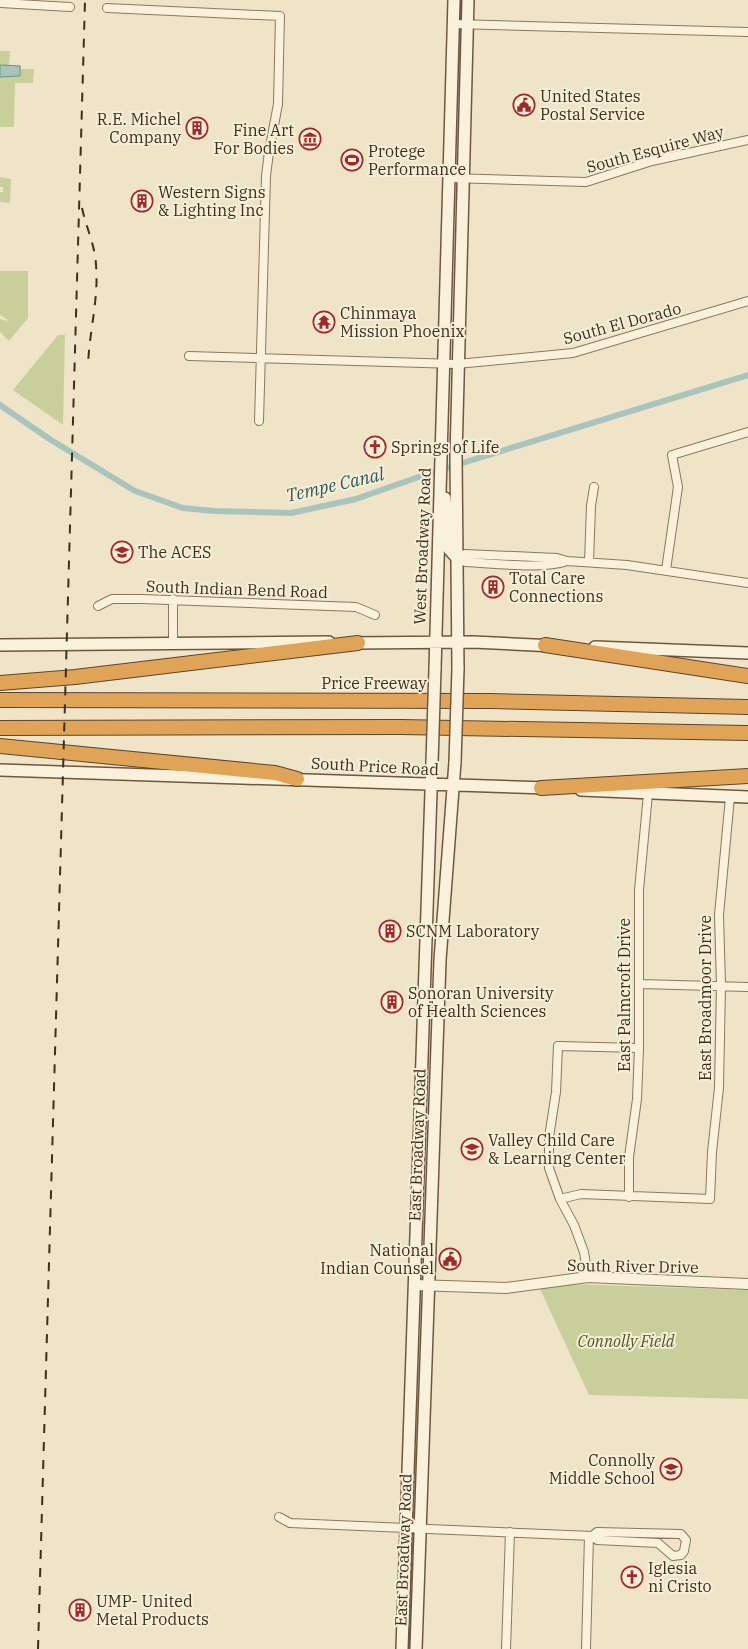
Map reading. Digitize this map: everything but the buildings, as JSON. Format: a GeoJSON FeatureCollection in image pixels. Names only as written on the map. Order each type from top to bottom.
{"type":"FeatureCollection","features":[{"type":"Feature","properties":{"kind":"highway"},"geometry":{"type":"LineString","coordinates":[[0,683],[358,643]]}},
{"type":"Feature","properties":{"kind":"highway"},"geometry":{"type":"LineString","coordinates":[[545,645],[748,676]]}},
{"type":"Feature","properties":{"kind":"highway","name":"Price Freeway"},"geometry":{"type":"LineString","coordinates":[[0,700],[491,701],[748,707]]}},
{"type":"Feature","properties":{"kind":"highway"},"geometry":{"type":"LineString","coordinates":[[0,728],[401,727],[748,733]]}},
{"type":"Feature","properties":{"kind":"highway"},"geometry":{"type":"LineString","coordinates":[[0,746],[275,772],[297,779]]}},
{"type":"Feature","properties":{"kind":"highway"},"geometry":{"type":"LineString","coordinates":[[541,788],[748,776]]}},
{"type":"Feature","properties":{"kind":"main road","name":"West Broadway Road"},"geometry":{"type":"LineString","coordinates":[[435,643],[454,0]]}},
{"type":"Feature","properties":{"kind":"main road","name":"West Broadway Road"},"geometry":{"type":"LineString","coordinates":[[459,643],[456,477],[457,364],[468,0]]}},
{"type":"Feature","properties":{"kind":"main road"},"geometry":{"type":"LineString","coordinates":[[440,482],[443,487],[446,509],[449,549],[457,558]]}},
{"type":"Feature","properties":{"kind":"main road"},"geometry":{"type":"LineString","coordinates":[[0,645],[172,642],[459,643],[748,653]]}},
{"type":"Feature","properties":{"kind":"main road","name":"East Broadway Road"},"geometry":{"type":"LineString","coordinates":[[402,1649],[432,785],[435,643]]}},
{"type":"Feature","properties":{"kind":"main road","name":"East Broadway Road"},"geometry":{"type":"LineString","coordinates":[[416,1649],[440,960],[456,762],[459,643]]}},
{"type":"Feature","properties":{"kind":"main road","name":"South Price Road"},"geometry":{"type":"LineString","coordinates":[[0,770],[285,781],[297,779],[748,797]]}},
{"type":"Feature","properties":{"kind":"main road"},"geometry":{"type":"LineString","coordinates":[[426,959],[440,960]]}},
{"type":"Feature","properties":{"kind":"main road"},"geometry":{"type":"LineString","coordinates":[[423,1051],[437,1052]]}},
{"type":"Feature","properties":{"kind":"street"},"geometry":{"type":"LineString","coordinates":[[0,3],[70,7]]}},
{"type":"Feature","properties":{"kind":"street"},"geometry":{"type":"LineString","coordinates":[[108,8],[280,16],[278,104],[266,176],[260,421]]}},
{"type":"Feature","properties":{"kind":"street"},"geometry":{"type":"LineString","coordinates":[[454,24],[748,32]]}},
{"type":"Feature","properties":{"kind":"street","name":"South Esquire Way"},"geometry":{"type":"LineString","coordinates":[[449,178],[586,182],[652,162],[748,140]]}},
{"type":"Feature","properties":{"kind":"street","name":"South El Dorado"},"geometry":{"type":"LineString","coordinates":[[189,356],[457,364],[573,353],[748,301]]}},
{"type":"Feature","properties":{"kind":"street"},"geometry":{"type":"LineString","coordinates":[[666,570],[678,487],[672,455],[748,432]]}},
{"type":"Feature","properties":{"kind":"street"},"geometry":{"type":"LineString","coordinates":[[588,562],[594,486]]}},
{"type":"Feature","properties":{"kind":"street"},"geometry":{"type":"LineString","coordinates":[[457,558],[465,554],[557,558],[567,561],[666,570],[748,583]]}},
{"type":"Feature","properties":{"kind":"street"},"geometry":{"type":"LineString","coordinates":[[506,563],[517,556]]}},
{"type":"Feature","properties":{"kind":"street"},"geometry":{"type":"LineString","coordinates":[[457,558],[465,562],[557,565],[567,561]]}},
{"type":"Feature","properties":{"kind":"street","name":"South Indian Bend Road"},"geometry":{"type":"LineString","coordinates":[[98,606],[112,599],[173,599],[356,607],[375,615]]}},
{"type":"Feature","properties":{"kind":"street"},"geometry":{"type":"LineString","coordinates":[[172,642],[173,599]]}},
{"type":"Feature","properties":{"kind":"street","name":"East Palmcroft Drive"},"geometry":{"type":"LineString","coordinates":[[629,1197],[629,1157],[636,1099],[639,1048],[638,890],[648,794]]}},
{"type":"Feature","properties":{"kind":"street","name":"East Broadmoor Drive"},"geometry":{"type":"LineString","coordinates":[[629,1197],[710,1199],[712,1152],[719,1088],[721,985],[719,915],[730,797]]}},
{"type":"Feature","properties":{"kind":"street"},"geometry":{"type":"LineString","coordinates":[[640,984],[748,987]]}},
{"type":"Feature","properties":{"kind":"street"},"geometry":{"type":"LineString","coordinates":[[588,1277],[581,1244],[560,1199],[549,1168],[549,1137],[556,1092],[558,1046],[639,1048]]}},
{"type":"Feature","properties":{"kind":"street"},"geometry":{"type":"LineString","coordinates":[[560,1199],[581,1194],[629,1197]]}},
{"type":"Feature","properties":{"kind":"street","name":"South River Drive"},"geometry":{"type":"LineString","coordinates":[[415,1285],[506,1288],[588,1277],[748,1284]]}},
{"type":"Feature","properties":{"kind":"street"},"geometry":{"type":"LineString","coordinates":[[279,1517],[290,1523],[406,1526],[590,1536],[597,1540],[658,1543],[672,1556],[681,1555],[686,1546],[686,1540],[681,1534],[597,1532],[590,1536]]}},
{"type":"Feature","properties":{"kind":"street"},"geometry":{"type":"LineString","coordinates":[[506,1649],[510,1532]]}},
{"type":"Feature","properties":{"kind":"street"},"geometry":{"type":"LineString","coordinates":[[586,1649],[590,1536]]}},
{"type":"Feature","properties":{"kind":"green space"},"geometry":{"type":"Polygon","coordinates":[[[0,51],[10,51],[9,65],[21,65],[21,69],[34,69],[33,83],[15,83],[14,127],[0,127],[0,51]]]}},
{"type":"Feature","properties":{"kind":"green space"},"geometry":{"type":"Polygon","coordinates":[[[0,177],[11,179],[10,203],[0,202],[0,192],[3,192],[3,187],[0,187],[0,177]]]}},
{"type":"Feature","properties":{"kind":"green space"},"geometry":{"type":"Polygon","coordinates":[[[0,271],[28,271],[28,318],[9,341],[0,332],[0,319],[9,321],[0,316],[0,271]]]}},
{"type":"Feature","properties":{"kind":"green space"},"geometry":{"type":"Polygon","coordinates":[[[58,335],[65,335],[63,425],[13,390],[58,335]]]}},
{"type":"Feature","properties":{"kind":"green space","name":"Connolly Field"},"geometry":{"type":"Polygon","coordinates":[[[570,1284],[748,1290],[748,1399],[589,1395],[540,1289],[570,1284]]]}},
{"type":"Feature","properties":{"kind":"water"},"geometry":{"type":"Polygon","coordinates":[[[0,65],[20,66],[20,76],[0,77],[0,65]]]}},
{"type":"Feature","properties":{"kind":"waterway","name":"Tempe Canal"},"geometry":{"type":"LineString","coordinates":[[0,405],[51,440],[135,491],[183,508],[214,511],[291,513],[356,499],[430,473],[748,375]]}},
{"type":"Feature","properties":{"kind":"railway"},"geometry":{"type":"LineString","coordinates":[[38,1649],[85,0]]}},
{"type":"Feature","properties":{"kind":"railway"},"geometry":{"type":"LineString","coordinates":[[82,208],[94,250],[97,278],[88,366]]}},
{"type":"Feature","properties":{"kind":"place","name":"United States Postal Service"},"geometry":{"type":"Point","coordinates":[524,105]}},
{"type":"Feature","properties":{"kind":"place","name":"R.E. Michel Company"},"geometry":{"type":"Point","coordinates":[197,128]}},
{"type":"Feature","properties":{"kind":"place","name":"Fine Art For Bodies"},"geometry":{"type":"Point","coordinates":[310,139]}},
{"type":"Feature","properties":{"kind":"place","name":"Protege Performance"},"geometry":{"type":"Point","coordinates":[352,160]}},
{"type":"Feature","properties":{"kind":"place","name":"Western Signs & Lighting Inc"},"geometry":{"type":"Point","coordinates":[142,201]}},
{"type":"Feature","properties":{"kind":"place","name":"Chinmaya Mission Phoenix"},"geometry":{"type":"Point","coordinates":[324,322]}},
{"type":"Feature","properties":{"kind":"place","name":"Springs of Life"},"geometry":{"type":"Point","coordinates":[375,447]}},
{"type":"Feature","properties":{"kind":"place","name":"The ACES"},"geometry":{"type":"Point","coordinates":[122,552]}},
{"type":"Feature","properties":{"kind":"place","name":"Total Care Connections"},"geometry":{"type":"Point","coordinates":[493,587]}},
{"type":"Feature","properties":{"kind":"place","name":"SCNM Laboratory"},"geometry":{"type":"Point","coordinates":[390,931]}},
{"type":"Feature","properties":{"kind":"place","name":"Sonoran University of Health Sciences"},"geometry":{"type":"Point","coordinates":[392,1002]}},
{"type":"Feature","properties":{"kind":"place","name":"Valley Child Care & Learning Center"},"geometry":{"type":"Point","coordinates":[472,1149]}},
{"type":"Feature","properties":{"kind":"place","name":"National Indian Counsel"},"geometry":{"type":"Point","coordinates":[450,1259]}},
{"type":"Feature","properties":{"kind":"place","name":"Connolly Middle School"},"geometry":{"type":"Point","coordinates":[671,1469]}},
{"type":"Feature","properties":{"kind":"place","name":"Iglesia ni Cristo"},"geometry":{"type":"Point","coordinates":[632,1577]}},
{"type":"Feature","properties":{"kind":"place","name":"UMP- United Metal Products"},"geometry":{"type":"Point","coordinates":[80,1610]}}]}
